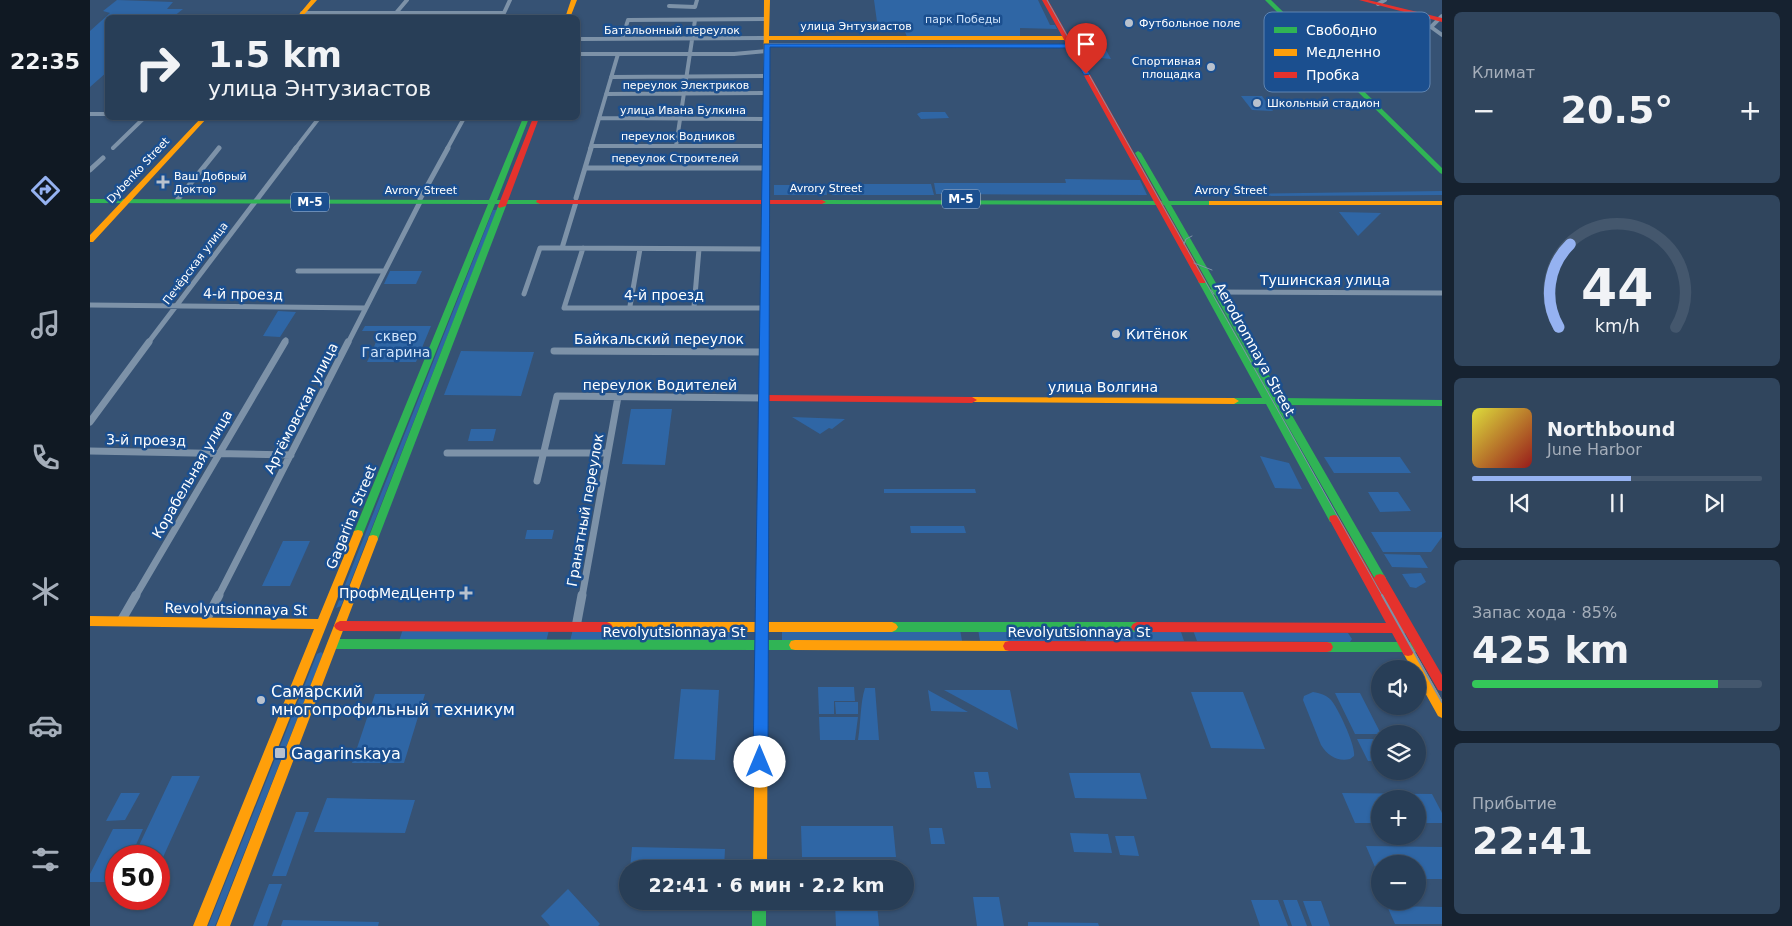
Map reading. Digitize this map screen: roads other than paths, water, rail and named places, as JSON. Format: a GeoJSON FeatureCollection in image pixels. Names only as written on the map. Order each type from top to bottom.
{"type":"FeatureCollection","features":[{"type":"Feature","properties":{"kind":"main road"},"geometry":{"type":"LineString","coordinates":[[300,15],[314,0]]}},
{"type":"Feature","properties":{"kind":"main road"},"geometry":{"type":"LineString","coordinates":[[568,15],[574,0]]}},
{"type":"Feature","properties":{"kind":"main road"},"geometry":{"type":"LineString","coordinates":[[576,15],[582,0]]}},
{"type":"Feature","properties":{"kind":"main road"},"geometry":{"type":"LineString","coordinates":[[760,860],[767,0]]}},
{"type":"Feature","properties":{"kind":"main road","name":"Aerodromnaya Street"},"geometry":{"type":"LineString","coordinates":[[1045,0],[1213,292],[1280,402],[1442,686]]}},
{"type":"Feature","properties":{"kind":"main road","name":"Aerodromnaya Street"},"geometry":{"type":"LineString","coordinates":[[1050,0],[1161,201]]}},
{"type":"Feature","properties":{"kind":"main road"},"geometry":{"type":"LineString","coordinates":[[1268,0],[1280,12]]}},
{"type":"Feature","properties":{"kind":"main road"},"geometry":{"type":"LineString","coordinates":[[1362,0],[1381,2],[1411,12]]}},
{"type":"Feature","properties":{"kind":"main road","name":"улица Энтузиастов"},"geometry":{"type":"LineString","coordinates":[[766,45],[1068,42]]}},
{"type":"Feature","properties":{"kind":"main road"},"geometry":{"type":"LineString","coordinates":[[1361,92],[1442,172]]}},
{"type":"Feature","properties":{"kind":"main road","name":"Dybenko Street"},"geometry":{"type":"LineString","coordinates":[[90,240],[202,120]]}},
{"type":"Feature","properties":{"kind":"main road","name":"Gagarina Street"},"geometry":{"type":"LineString","coordinates":[[223,926],[340,626],[499,200],[525,120]]}},
{"type":"Feature","properties":{"kind":"main road","name":"Gagarina Street"},"geometry":{"type":"LineString","coordinates":[[200,926],[322,624],[499,200],[535,120]]}},
{"type":"Feature","properties":{"kind":"main road","name":"Avrory Street"},"geometry":{"type":"LineString","coordinates":[[128,200],[419,202],[765,199],[1442,203]]}},
{"type":"Feature","properties":{"kind":"main road","name":"Avrory Street"},"geometry":{"type":"LineString","coordinates":[[1161,201],[1442,199]]}},
{"type":"Feature","properties":{"kind":"main road","name":"Avrory Street"},"geometry":{"type":"LineString","coordinates":[[90,200],[256,200]]}},
{"type":"Feature","properties":{"kind":"main road","name":"Aerodromnaya Street"},"geometry":{"type":"LineString","coordinates":[[1213,292],[1268,402],[1442,712]]}},
{"type":"Feature","properties":{"kind":"main road","name":"улица Волгина"},"geometry":{"type":"LineString","coordinates":[[764,398],[1442,403]]}},
{"type":"Feature","properties":{"kind":"main road","name":"Revolyutsionnaya St"},"geometry":{"type":"LineString","coordinates":[[90,621],[558,628],[762,626],[1408,628]]}},
{"type":"Feature","properties":{"kind":"main road","name":"Revolyutsionnaya St"},"geometry":{"type":"LineString","coordinates":[[322,624],[333,644],[1419,647]]}},
{"type":"Feature","properties":{"kind":"main road"},"geometry":{"type":"LineString","coordinates":[[556,646],[558,628]]}},
{"type":"Feature","properties":{"kind":"main road"},"geometry":{"type":"LineString","coordinates":[[1344,628],[1356,636],[1358,642],[1354,646]]}},
{"type":"Feature","properties":{"kind":"main road"},"geometry":{"type":"LineString","coordinates":[[759,910],[759,926]]}},
{"type":"Feature","properties":{"kind":"street"},"geometry":{"type":"LineString","coordinates":[[395,15],[407,0]]}},
{"type":"Feature","properties":{"kind":"street"},"geometry":{"type":"LineString","coordinates":[[300,15],[504,13],[510,0]]}},
{"type":"Feature","properties":{"kind":"street"},"geometry":{"type":"LineString","coordinates":[[669,6],[695,6],[697,0]]}},
{"type":"Feature","properties":{"kind":"street"},"geometry":{"type":"LineString","coordinates":[[622,39],[628,20],[767,20]]}},
{"type":"Feature","properties":{"kind":"street"},"geometry":{"type":"LineString","coordinates":[[676,146],[694,38],[695,20]]}},
{"type":"Feature","properties":{"kind":"street"},"geometry":{"type":"LineString","coordinates":[[1438,21],[1442,30]]}},
{"type":"Feature","properties":{"kind":"street"},"geometry":{"type":"LineString","coordinates":[[1438,21],[1442,35]]}},
{"type":"Feature","properties":{"kind":"street","name":"Батальонный переулок"},"geometry":{"type":"LineString","coordinates":[[580,39],[694,38],[766,45]]}},
{"type":"Feature","properties":{"kind":"street","name":"улица Энтузиастов"},"geometry":{"type":"LineString","coordinates":[[580,54],[690,54],[766,45]]}},
{"type":"Feature","properties":{"kind":"street"},"geometry":{"type":"LineString","coordinates":[[562,248],[618,54]]}},
{"type":"Feature","properties":{"kind":"street"},"geometry":{"type":"LineString","coordinates":[[611,76],[766,76]]}},
{"type":"Feature","properties":{"kind":"street","name":"переулок Электриков"},"geometry":{"type":"LineString","coordinates":[[606,94],[766,93]]}},
{"type":"Feature","properties":{"kind":"street"},"geometry":{"type":"LineString","coordinates":[[90,114],[105,114]]}},
{"type":"Feature","properties":{"kind":"street","name":"улица Ивана Булкина"},"geometry":{"type":"LineString","coordinates":[[600,118],[766,119]]}},
{"type":"Feature","properties":{"kind":"street"},"geometry":{"type":"LineString","coordinates":[[114,148],[142,120]]}},
{"type":"Feature","properties":{"kind":"street","name":"Печёрская улица"},"geometry":{"type":"LineString","coordinates":[[90,422],[317,120]]}},
{"type":"Feature","properties":{"kind":"street","name":"Артёмовская улица"},"geometry":{"type":"LineString","coordinates":[[205,622],[419,202],[463,120]]}},
{"type":"Feature","properties":{"kind":"street","name":"переулок Водников"},"geometry":{"type":"LineString","coordinates":[[591,146],[766,146]]}},
{"type":"Feature","properties":{"kind":"street"},"geometry":{"type":"LineString","coordinates":[[178,199],[219,148]]}},
{"type":"Feature","properties":{"kind":"street"},"geometry":{"type":"LineString","coordinates":[[90,170],[103,158]]}},
{"type":"Feature","properties":{"kind":"street","name":"переулок Строителей"},"geometry":{"type":"LineString","coordinates":[[585,168],[766,168]]}},
{"type":"Feature","properties":{"kind":"street"},"geometry":{"type":"LineString","coordinates":[[524,294],[540,248],[765,249]]}},
{"type":"Feature","properties":{"kind":"street","name":"4-й проезд"},"geometry":{"type":"LineString","coordinates":[[583,248],[564,308],[630,306],[764,308]]}},
{"type":"Feature","properties":{"kind":"street"},"geometry":{"type":"LineString","coordinates":[[630,306],[640,249]]}},
{"type":"Feature","properties":{"kind":"street"},"geometry":{"type":"LineString","coordinates":[[694,307],[699,249]]}},
{"type":"Feature","properties":{"kind":"street"},"geometry":{"type":"LineString","coordinates":[[298,271],[384,271]]}},
{"type":"Feature","properties":{"kind":"street","name":"Тушинская улица"},"geometry":{"type":"LineString","coordinates":[[1213,292],[1442,293]]}},
{"type":"Feature","properties":{"kind":"street","name":"4-й проезд"},"geometry":{"type":"LineString","coordinates":[[90,305],[366,308]]}},
{"type":"Feature","properties":{"kind":"street","name":"Корабельная улица"},"geometry":{"type":"LineString","coordinates":[[121,621],[286,340]]}},
{"type":"Feature","properties":{"kind":"street","name":"Байкальский переулок"},"geometry":{"type":"LineString","coordinates":[[554,351],[764,352]]}},
{"type":"Feature","properties":{"kind":"street","name":"переулок Водителей"},"geometry":{"type":"LineString","coordinates":[[544,452],[557,396],[764,398]]}},
{"type":"Feature","properties":{"kind":"street","name":"Гранатный переулок"},"geometry":{"type":"LineString","coordinates":[[576,627],[618,397]]}},
{"type":"Feature","properties":{"kind":"street","name":"3-й проезд"},"geometry":{"type":"LineString","coordinates":[[90,451],[291,455]]}},
{"type":"Feature","properties":{"kind":"street"},"geometry":{"type":"LineString","coordinates":[[537,481],[544,452]]}},
{"type":"Feature","properties":{"kind":"street"},"geometry":{"type":"LineString","coordinates":[[447,453],[544,452],[607,454]]}},
{"type":"Feature","properties":{"kind":"tram line"},"geometry":{"type":"LineString","coordinates":[[1047,0],[1184,244]]}},
{"type":"Feature","properties":{"kind":"tram line"},"geometry":{"type":"LineString","coordinates":[[1184,244],[1186,239],[1192,236]]}},
{"type":"Feature","properties":{"kind":"tram line"},"geometry":{"type":"LineString","coordinates":[[1184,244],[1195,264]]}},
{"type":"Feature","properties":{"kind":"tram line"},"geometry":{"type":"LineString","coordinates":[[1195,264],[1212,270]]}},
{"type":"Feature","properties":{"kind":"tram line"},"geometry":{"type":"LineString","coordinates":[[1195,264],[1383,597]]}},
{"type":"Feature","properties":{"kind":"tram line"},"geometry":{"type":"LineString","coordinates":[[1382,595],[1442,702]]}},
{"type":"Feature","properties":{"kind":"place","name":"Футбольное поле"},"geometry":{"type":"Point","coordinates":[1129,23]}},
{"type":"Feature","properties":{"kind":"place","name":"Спортивная площадка"},"geometry":{"type":"Point","coordinates":[1211,67]}},
{"type":"Feature","properties":{"kind":"place","name":"Школьный стадион"},"geometry":{"type":"Point","coordinates":[1257,103]}},
{"type":"Feature","properties":{"kind":"place","name":"Ваш Добрый Доктор"},"geometry":{"type":"Point","coordinates":[163,182]}},
{"type":"Feature","properties":{"kind":"place","name":"Китёнок"},"geometry":{"type":"Point","coordinates":[1116,334]}},
{"type":"Feature","properties":{"kind":"place","name":"ПрофМедЦентр"},"geometry":{"type":"Point","coordinates":[466,593]}},
{"type":"Feature","properties":{"kind":"place","name":"Самарский многопрофильный техникум"},"geometry":{"type":"Point","coordinates":[261,700]}},
{"type":"Feature","properties":{"kind":"place","name":"Gagarinskaya"},"geometry":{"type":"Point","coordinates":[280,753]}},
{"type":"Feature","properties":{"kind":"park label","name":"парк Победы"},"geometry":{"type":"Point","coordinates":[963,19]}},
{"type":"Feature","properties":{"kind":"park label","name":"сквер Гагарина"},"geometry":{"type":"Point","coordinates":[396,344]}}]}
